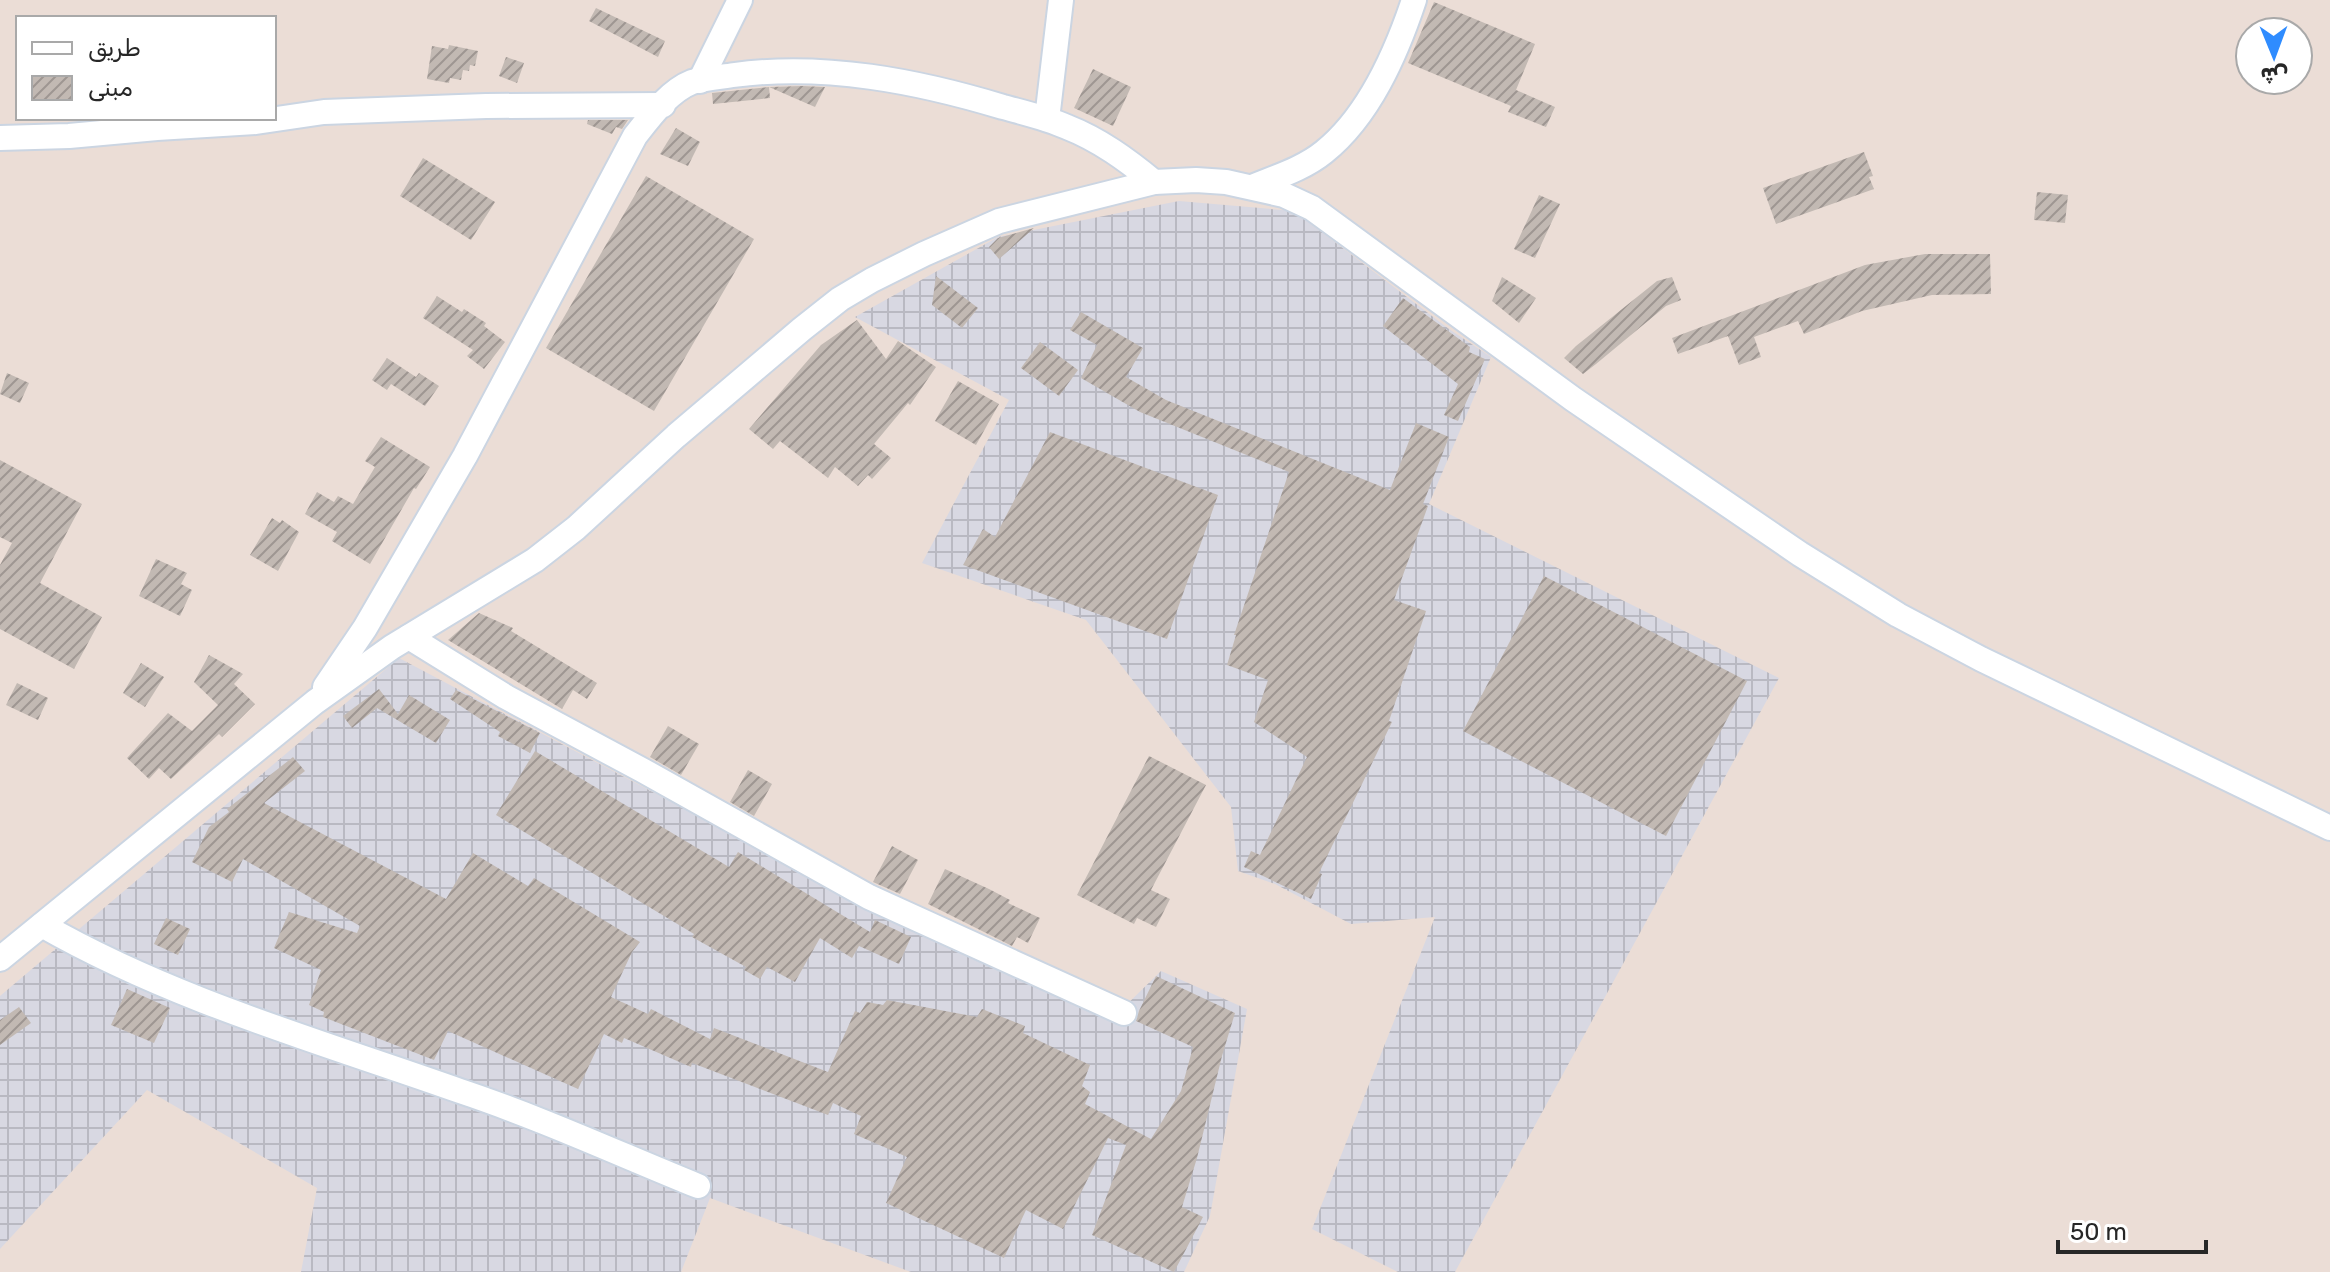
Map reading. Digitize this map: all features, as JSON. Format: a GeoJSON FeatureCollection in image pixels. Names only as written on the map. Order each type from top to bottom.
{"type":"FeatureCollection","features":[{"type":"Feature","properties":{"kind":"street"},"geometry":{"type":"LineString","coordinates":[[700,81],[740,0]]}},
{"type":"Feature","properties":{"kind":"street"},"geometry":{"type":"LineString","coordinates":[[1047,119],[1061,0]]}},
{"type":"Feature","properties":{"kind":"street"},"geometry":{"type":"LineString","coordinates":[[1252,187],[1306,165],[1340,137],[1365,107],[1400,38],[1414,0]]}},
{"type":"Feature","properties":{"kind":"street"},"geometry":{"type":"LineString","coordinates":[[315,702],[365,628],[465,456],[635,136],[683,87],[700,81],[751,73],[818,71],[928,86],[1047,119],[1099,142],[1154,182]]}},
{"type":"Feature","properties":{"kind":"street"},"geometry":{"type":"LineString","coordinates":[[276,119],[324,112],[486,106],[663,105]]}},
{"type":"Feature","properties":{"kind":"street"},"geometry":{"type":"LineString","coordinates":[[0,138],[69,136],[270,120]]}},
{"type":"Feature","properties":{"kind":"street"},"geometry":{"type":"LineString","coordinates":[[0,959],[315,702],[409,637],[535,560],[576,528],[676,436],[840,299],[924,254],[999,221],[1154,182],[1226,182],[1284,195],[1312,208],[1586,408],[1788,546],[1898,615],[1981,659],[2330,828]]}},
{"type":"Feature","properties":{"kind":"street"},"geometry":{"type":"LineString","coordinates":[[409,637],[506,697],[869,897],[1124,1013]]}},
{"type":"Feature","properties":{"kind":"street"},"geometry":{"type":"LineString","coordinates":[[42,925],[93,954],[233,1013],[465,1092],[698,1186]]}},
{"type":"Feature","properties":{"kind":"shaded area"},"geometry":{"type":"Polygon","coordinates":[[[1179,201],[1294,211],[1449,329],[1491,357],[1429,504],[1779,678],[1455,1272],[1398,1272],[1312,1229],[1435,917],[1351,924],[1275,884],[1238,871],[1231,807],[1086,620],[922,563],[1009,400],[855,317],[998,237],[1179,201]]]}},
{"type":"Feature","properties":{"kind":"shaded area"},"geometry":{"type":"Polygon","coordinates":[[[399,658],[893,919],[1116,1015],[1161,971],[1247,1009],[1210,1216],[1184,1272],[911,1272],[710,1198],[681,1272],[301,1272],[317,1188],[147,1090],[0,1249],[0,996],[399,658]]]}},
{"type":"Feature","properties":{"kind":"building"},"geometry":{"type":"Polygon","coordinates":[[[1434,2],[1535,44],[1516,90],[1555,107],[1546,127],[1508,112],[1511,106],[1408,63],[1434,2]]]}},
{"type":"Feature","properties":{"kind":"building"},"geometry":{"type":"Polygon","coordinates":[[[596,8],[665,41],[658,57],[589,21],[596,8]]]}},
{"type":"Feature","properties":{"kind":"building"},"geometry":{"type":"Polygon","coordinates":[[[449,45],[478,51],[475,66],[470,65],[469,71],[463,70],[461,80],[450,78],[449,83],[427,79],[432,46],[448,49],[449,45]]]}},
{"type":"Feature","properties":{"kind":"building"},"geometry":{"type":"Polygon","coordinates":[[[506,57],[524,63],[517,83],[499,76],[506,57]]]}},
{"type":"Feature","properties":{"kind":"building"},"geometry":{"type":"Polygon","coordinates":[[[1093,69],[1131,87],[1113,126],[1074,108],[1093,69]]]}},
{"type":"Feature","properties":{"kind":"building"},"geometry":{"type":"Polygon","coordinates":[[[802,86],[825,87],[815,107],[769,87],[802,86]]]}},
{"type":"Feature","properties":{"kind":"building"},"geometry":{"type":"Polygon","coordinates":[[[769,87],[770,98],[713,104],[712,93],[769,87]]]}},
{"type":"Feature","properties":{"kind":"building"},"geometry":{"type":"Polygon","coordinates":[[[588,120],[628,120],[622,129],[616,127],[612,134],[587,124],[588,120]]]}},
{"type":"Feature","properties":{"kind":"building"},"geometry":{"type":"Polygon","coordinates":[[[676,128],[700,142],[688,166],[660,154],[676,128]]]}},
{"type":"Feature","properties":{"kind":"building"},"geometry":{"type":"Polygon","coordinates":[[[1864,152],[1873,176],[1869,177],[1874,189],[1776,224],[1763,188],[1864,152]]]}},
{"type":"Feature","properties":{"kind":"building"},"geometry":{"type":"Polygon","coordinates":[[[423,158],[495,202],[471,240],[400,196],[423,158]]]}},
{"type":"Feature","properties":{"kind":"building"},"geometry":{"type":"Polygon","coordinates":[[[646,176],[754,239],[654,411],[546,348],[646,176]]]}},
{"type":"Feature","properties":{"kind":"building"},"geometry":{"type":"Polygon","coordinates":[[[2037,192],[2068,195],[2065,223],[2034,220],[2037,192]]]}},
{"type":"Feature","properties":{"kind":"building"},"geometry":{"type":"Polygon","coordinates":[[[1539,195],[1560,204],[1535,258],[1514,249],[1539,195]]]}},
{"type":"Feature","properties":{"kind":"building"},"geometry":{"type":"Polygon","coordinates":[[[1034,228],[999,259],[989,247],[998,238],[1034,228]]]}},
{"type":"Feature","properties":{"kind":"building"},"geometry":{"type":"Polygon","coordinates":[[[1925,254],[1990,254],[1991,294],[1932,295],[1862,311],[1804,334],[1798,321],[1754,337],[1761,357],[1739,365],[1728,336],[1678,354],[1672,338],[1865,265],[1925,254]]]}},
{"type":"Feature","properties":{"kind":"building"},"geometry":{"type":"Polygon","coordinates":[[[936,276],[978,308],[962,328],[932,305],[936,276]]]}},
{"type":"Feature","properties":{"kind":"building"},"geometry":{"type":"Polygon","coordinates":[[[1502,277],[1536,298],[1519,323],[1492,301],[1502,277]]]}},
{"type":"Feature","properties":{"kind":"building"},"geometry":{"type":"Polygon","coordinates":[[[1672,277],[1681,300],[1666,306],[1583,374],[1564,358],[1657,281],[1672,277]]]}},
{"type":"Feature","properties":{"kind":"building"},"geometry":{"type":"Polygon","coordinates":[[[437,296],[486,323],[484,326],[505,342],[484,369],[467,356],[473,350],[423,318],[437,296]]]}},
{"type":"Feature","properties":{"kind":"building"},"geometry":{"type":"Polygon","coordinates":[[[1403,298],[1470,347],[1469,352],[1485,359],[1458,421],[1444,415],[1458,384],[1383,326],[1403,298]]]}},
{"type":"Feature","properties":{"kind":"building"},"geometry":{"type":"Polygon","coordinates":[[[1081,312],[1143,348],[1126,377],[1166,400],[1390,490],[1416,423],[1449,437],[1423,504],[1428,506],[1394,600],[1426,611],[1389,721],[1392,722],[1319,873],[1322,874],[1311,899],[1244,867],[1251,851],[1260,855],[1307,757],[1254,722],[1268,680],[1227,665],[1234,635],[1289,472],[1140,412],[1081,378],[1097,345],[1070,330],[1081,312]]]}},
{"type":"Feature","properties":{"kind":"building"},"geometry":{"type":"Polygon","coordinates":[[[857,320],[886,359],[898,341],[936,367],[910,405],[908,403],[874,444],[891,458],[872,479],[868,475],[858,486],[835,467],[828,478],[780,441],[773,449],[749,429],[821,345],[857,320]]]}},
{"type":"Feature","properties":{"kind":"building"},"geometry":{"type":"Polygon","coordinates":[[[1040,342],[1078,370],[1059,396],[1021,368],[1040,342]]]}},
{"type":"Feature","properties":{"kind":"building"},"geometry":{"type":"Polygon","coordinates":[[[387,358],[416,377],[419,373],[439,386],[425,406],[391,384],[387,390],[372,380],[387,358]]]}},
{"type":"Feature","properties":{"kind":"building"},"geometry":{"type":"Polygon","coordinates":[[[7,373],[29,383],[20,403],[0,394],[7,373]]]}},
{"type":"Feature","properties":{"kind":"building"},"geometry":{"type":"Polygon","coordinates":[[[958,381],[999,404],[976,445],[935,421],[958,381]]]}},
{"type":"Feature","properties":{"kind":"building"},"geometry":{"type":"Polygon","coordinates":[[[1050,432],[1218,495],[1167,639],[963,565],[983,529],[995,537],[1050,432]]]}},
{"type":"Feature","properties":{"kind":"building"},"geometry":{"type":"Polygon","coordinates":[[[381,437],[430,467],[414,488],[370,564],[332,541],[337,532],[305,514],[317,492],[334,502],[338,496],[353,504],[375,467],[365,461],[381,437]]]}},
{"type":"Feature","properties":{"kind":"building"},"geometry":{"type":"Polygon","coordinates":[[[0,460],[82,504],[40,583],[102,617],[74,669],[0,629],[0,565],[12,543],[0,537],[0,460]]]}},
{"type":"Feature","properties":{"kind":"building"},"geometry":{"type":"Polygon","coordinates":[[[272,518],[280,523],[282,520],[299,532],[278,571],[250,555],[272,518]]]}},
{"type":"Feature","properties":{"kind":"building"},"geometry":{"type":"Polygon","coordinates":[[[156,559],[187,573],[181,584],[192,590],[180,616],[139,596],[156,559]]]}},
{"type":"Feature","properties":{"kind":"building"},"geometry":{"type":"Polygon","coordinates":[[[1544,576],[1747,681],[1666,836],[1463,731],[1544,576]]]}},
{"type":"Feature","properties":{"kind":"building"},"geometry":{"type":"Polygon","coordinates":[[[479,613],[513,628],[511,631],[597,683],[587,699],[573,690],[562,709],[448,640],[479,613]]]}},
{"type":"Feature","properties":{"kind":"building"},"geometry":{"type":"Polygon","coordinates":[[[209,655],[243,674],[234,684],[255,704],[222,737],[219,734],[171,779],[159,768],[149,779],[127,758],[168,713],[192,731],[218,705],[194,682],[209,655]]]}},
{"type":"Feature","properties":{"kind":"building"},"geometry":{"type":"Polygon","coordinates":[[[141,663],[164,677],[145,707],[123,693],[141,663]]]}},
{"type":"Feature","properties":{"kind":"building"},"geometry":{"type":"Polygon","coordinates":[[[17,683],[48,698],[38,720],[6,705],[17,683]]]}},
{"type":"Feature","properties":{"kind":"building"},"geometry":{"type":"Polygon","coordinates":[[[379,689],[398,714],[409,695],[450,720],[436,743],[377,708],[352,728],[343,716],[379,689]]]}},
{"type":"Feature","properties":{"kind":"building"},"geometry":{"type":"Polygon","coordinates":[[[456,690],[540,733],[530,753],[498,736],[500,732],[450,699],[456,690]]]}},
{"type":"Feature","properties":{"kind":"building"},"geometry":{"type":"Polygon","coordinates":[[[668,726],[699,744],[681,775],[650,757],[668,726]]]}},
{"type":"Feature","properties":{"kind":"building"},"geometry":{"type":"Polygon","coordinates":[[[535,751],[729,867],[738,852],[870,932],[875,920],[911,937],[899,964],[859,946],[852,958],[820,938],[795,982],[767,967],[760,979],[744,970],[746,967],[692,937],[694,934],[496,815],[535,751]]]}},
{"type":"Feature","properties":{"kind":"building"},"geometry":{"type":"Polygon","coordinates":[[[1149,756],[1206,785],[1151,890],[1170,899],[1156,927],[1137,918],[1134,924],[1077,895],[1149,756]]]}},
{"type":"Feature","properties":{"kind":"building"},"geometry":{"type":"Polygon","coordinates":[[[293,757],[305,771],[264,803],[446,899],[473,853],[528,886],[534,878],[640,942],[632,952],[611,997],[648,1014],[651,1009],[710,1039],[714,1028],[828,1072],[855,1011],[860,1013],[867,1002],[883,1005],[887,1000],[977,1017],[982,1009],[1025,1026],[1023,1033],[1090,1065],[1082,1086],[1090,1092],[1085,1104],[1151,1139],[1181,1091],[1193,1047],[1136,1021],[1156,976],[1235,1013],[1182,1207],[1203,1217],[1174,1272],[1092,1235],[1126,1145],[1108,1138],[1063,1229],[1026,1210],[1004,1258],[886,1203],[907,1157],[854,1134],[861,1116],[833,1103],[828,1115],[692,1063],[691,1067],[624,1038],[622,1043],[604,1034],[578,1089],[448,1031],[434,1060],[323,1017],[324,1012],[309,1005],[321,970],[274,948],[289,912],[357,933],[360,926],[243,859],[232,882],[192,862],[209,827],[293,757]]]}},
{"type":"Feature","properties":{"kind":"building"},"geometry":{"type":"Polygon","coordinates":[[[748,770],[772,784],[754,816],[730,802],[748,770]]]}},
{"type":"Feature","properties":{"kind":"building"},"geometry":{"type":"Polygon","coordinates":[[[892,846],[918,860],[900,894],[873,882],[892,846]]]}},
{"type":"Feature","properties":{"kind":"building"},"geometry":{"type":"Polygon","coordinates":[[[945,869],[1040,918],[1028,943],[1017,937],[1012,946],[928,904],[945,869]]]}},
{"type":"Feature","properties":{"kind":"building"},"geometry":{"type":"Polygon","coordinates":[[[166,918],[190,929],[178,955],[154,944],[166,918]]]}},
{"type":"Feature","properties":{"kind":"building"},"geometry":{"type":"Polygon","coordinates":[[[127,989],[170,1008],[154,1043],[111,1025],[127,989]]]}},
{"type":"Feature","properties":{"kind":"building"},"geometry":{"type":"Polygon","coordinates":[[[19,1007],[31,1023],[0,1045],[0,1020],[19,1007]]]}}]}
